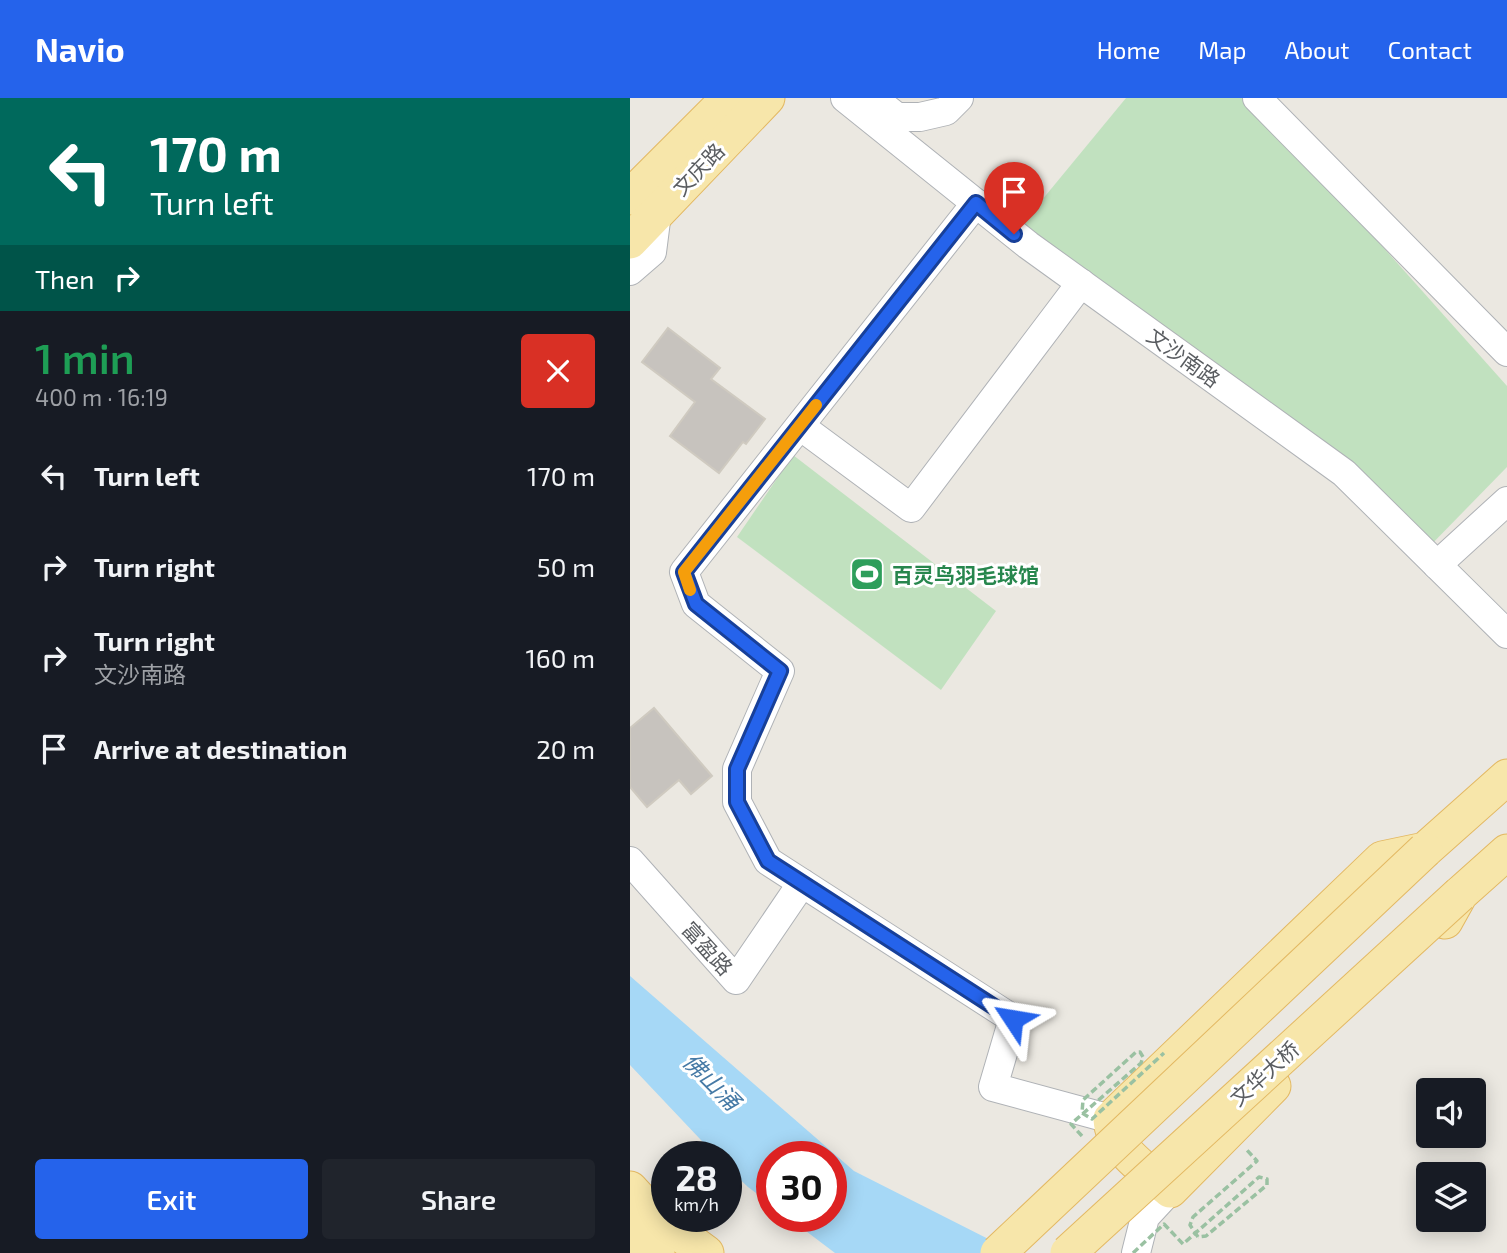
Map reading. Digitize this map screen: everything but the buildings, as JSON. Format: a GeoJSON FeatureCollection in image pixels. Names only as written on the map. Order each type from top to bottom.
{"type":"FeatureCollection","features":[{"type":"Feature","properties":{"kind":"main road","name":"文庆路"},"geometry":{"type":"LineString","coordinates":[[630,241],[643,205],[729,98]]}},
{"type":"Feature","properties":{"kind":"main road","name":"文庆路"},"geometry":{"type":"LineString","coordinates":[[643,205],[767,98]]}},
{"type":"Feature","properties":{"kind":"main road"},"geometry":{"type":"LineString","coordinates":[[998,1253],[1425,850],[1507,777]]}},
{"type":"Feature","properties":{"kind":"main road"},"geometry":{"type":"LineString","coordinates":[[1425,850],[1382,859],[1099,1130],[1112,1134],[1135,1162],[1170,1190],[1276,1083],[1440,930],[1460,894]]}},
{"type":"Feature","properties":{"kind":"main road","name":"文华大桥"},"geometry":{"type":"LineString","coordinates":[[1066,1249],[1507,852]]}},
{"type":"Feature","properties":{"kind":"main road"},"geometry":{"type":"LineString","coordinates":[[630,1189],[652,1213],[706,1253]]}},
{"type":"Feature","properties":{"kind":"main road"},"geometry":{"type":"LineString","coordinates":[[630,1231],[657,1253]]}},
{"type":"Feature","properties":{"kind":"street","name":"文沙南路"},"geometry":{"type":"LineString","coordinates":[[845,98],[1081,283],[1344,473],[1507,634]]}},
{"type":"Feature","properties":{"kind":"street"},"geometry":{"type":"LineString","coordinates":[[873,98],[897,117],[920,117],[946,111],[959,98]]}},
{"type":"Feature","properties":{"kind":"street"},"geometry":{"type":"LineString","coordinates":[[1256,98],[1507,352]]}},
{"type":"Feature","properties":{"kind":"street"},"geometry":{"type":"LineString","coordinates":[[976,203],[684,572],[696,604],[780,671],[737,769],[737,802],[768,861],[1013,1019],[993,1087],[1099,1130]]}},
{"type":"Feature","properties":{"kind":"street"},"geometry":{"type":"LineString","coordinates":[[630,271],[652,252],[643,205]]}},
{"type":"Feature","properties":{"kind":"street"},"geometry":{"type":"LineString","coordinates":[[800,426],[911,508],[1081,283]]}},
{"type":"Feature","properties":{"kind":"street"},"geometry":{"type":"LineString","coordinates":[[1437,565],[1507,500]]}},
{"type":"Feature","properties":{"kind":"street","name":"富盈路"},"geometry":{"type":"LineString","coordinates":[[630,862],[736,979],[802,883]]}},
{"type":"Feature","properties":{"kind":"street"},"geometry":{"type":"LineString","coordinates":[[1134,1253],[1145,1217],[1170,1190]]}},
{"type":"Feature","properties":{"kind":"path"},"geometry":{"type":"LineString","coordinates":[[1099,1130],[1072,1124],[1080,1116],[1090,1109],[1141,1063],[1143,1057],[1140,1052],[1136,1052],[1083,1100],[1082,1113],[1090,1118],[1093,1119],[1164,1053]]}},
{"type":"Feature","properties":{"kind":"path"},"geometry":{"type":"LineString","coordinates":[[1134,1253],[1164,1224],[1183,1244],[1192,1236],[1202,1228],[1231,1203],[1259,1177],[1264,1176],[1267,1179],[1267,1185],[1206,1236],[1198,1237],[1194,1231],[1190,1225],[1193,1217],[1257,1161]]}},
{"type":"Feature","properties":{"kind":"green space"},"geometry":{"type":"Polygon","coordinates":[[[1126,98],[1250,98],[1507,386],[1507,467],[1424,552],[1014,234],[1126,98]]]}},
{"type":"Feature","properties":{"kind":"green space","name":"百灵鸟羽毛球馆"},"geometry":{"type":"Polygon","coordinates":[[[793,455],[996,611],[941,690],[737,537],[793,455]]]}},
{"type":"Feature","properties":{"kind":"water","name":"佛山涌"},"geometry":{"type":"Polygon","coordinates":[[[630,976],[820,1141],[756,1141],[756,1193],[742,1181],[742,1141],[702,1141],[630,1065],[630,976]]]}},
{"type":"Feature","properties":{"kind":"water"},"geometry":{"type":"Polygon","coordinates":[[[847,1165],[854,1171],[1016,1253],[835,1253],[807,1232],[847,1232],[847,1165]]]}},
{"type":"Feature","properties":{"kind":"slow traffic"},"geometry":{"type":"LineString","coordinates":[[690,590],[684,572],[816,405]]}},
{"type":"Feature","properties":{"kind":"place","name":"百灵鸟羽毛球馆"},"geometry":{"type":"Point","coordinates":[867,574]}},
{"type":"Feature","properties":{"kind":"route"},"geometry":{"type":"LineString","coordinates":[[1013,1019],[768,861],[737,802],[737,769],[780,671],[696,604],[684,572],[976,203],[1014,234]]}}]}
